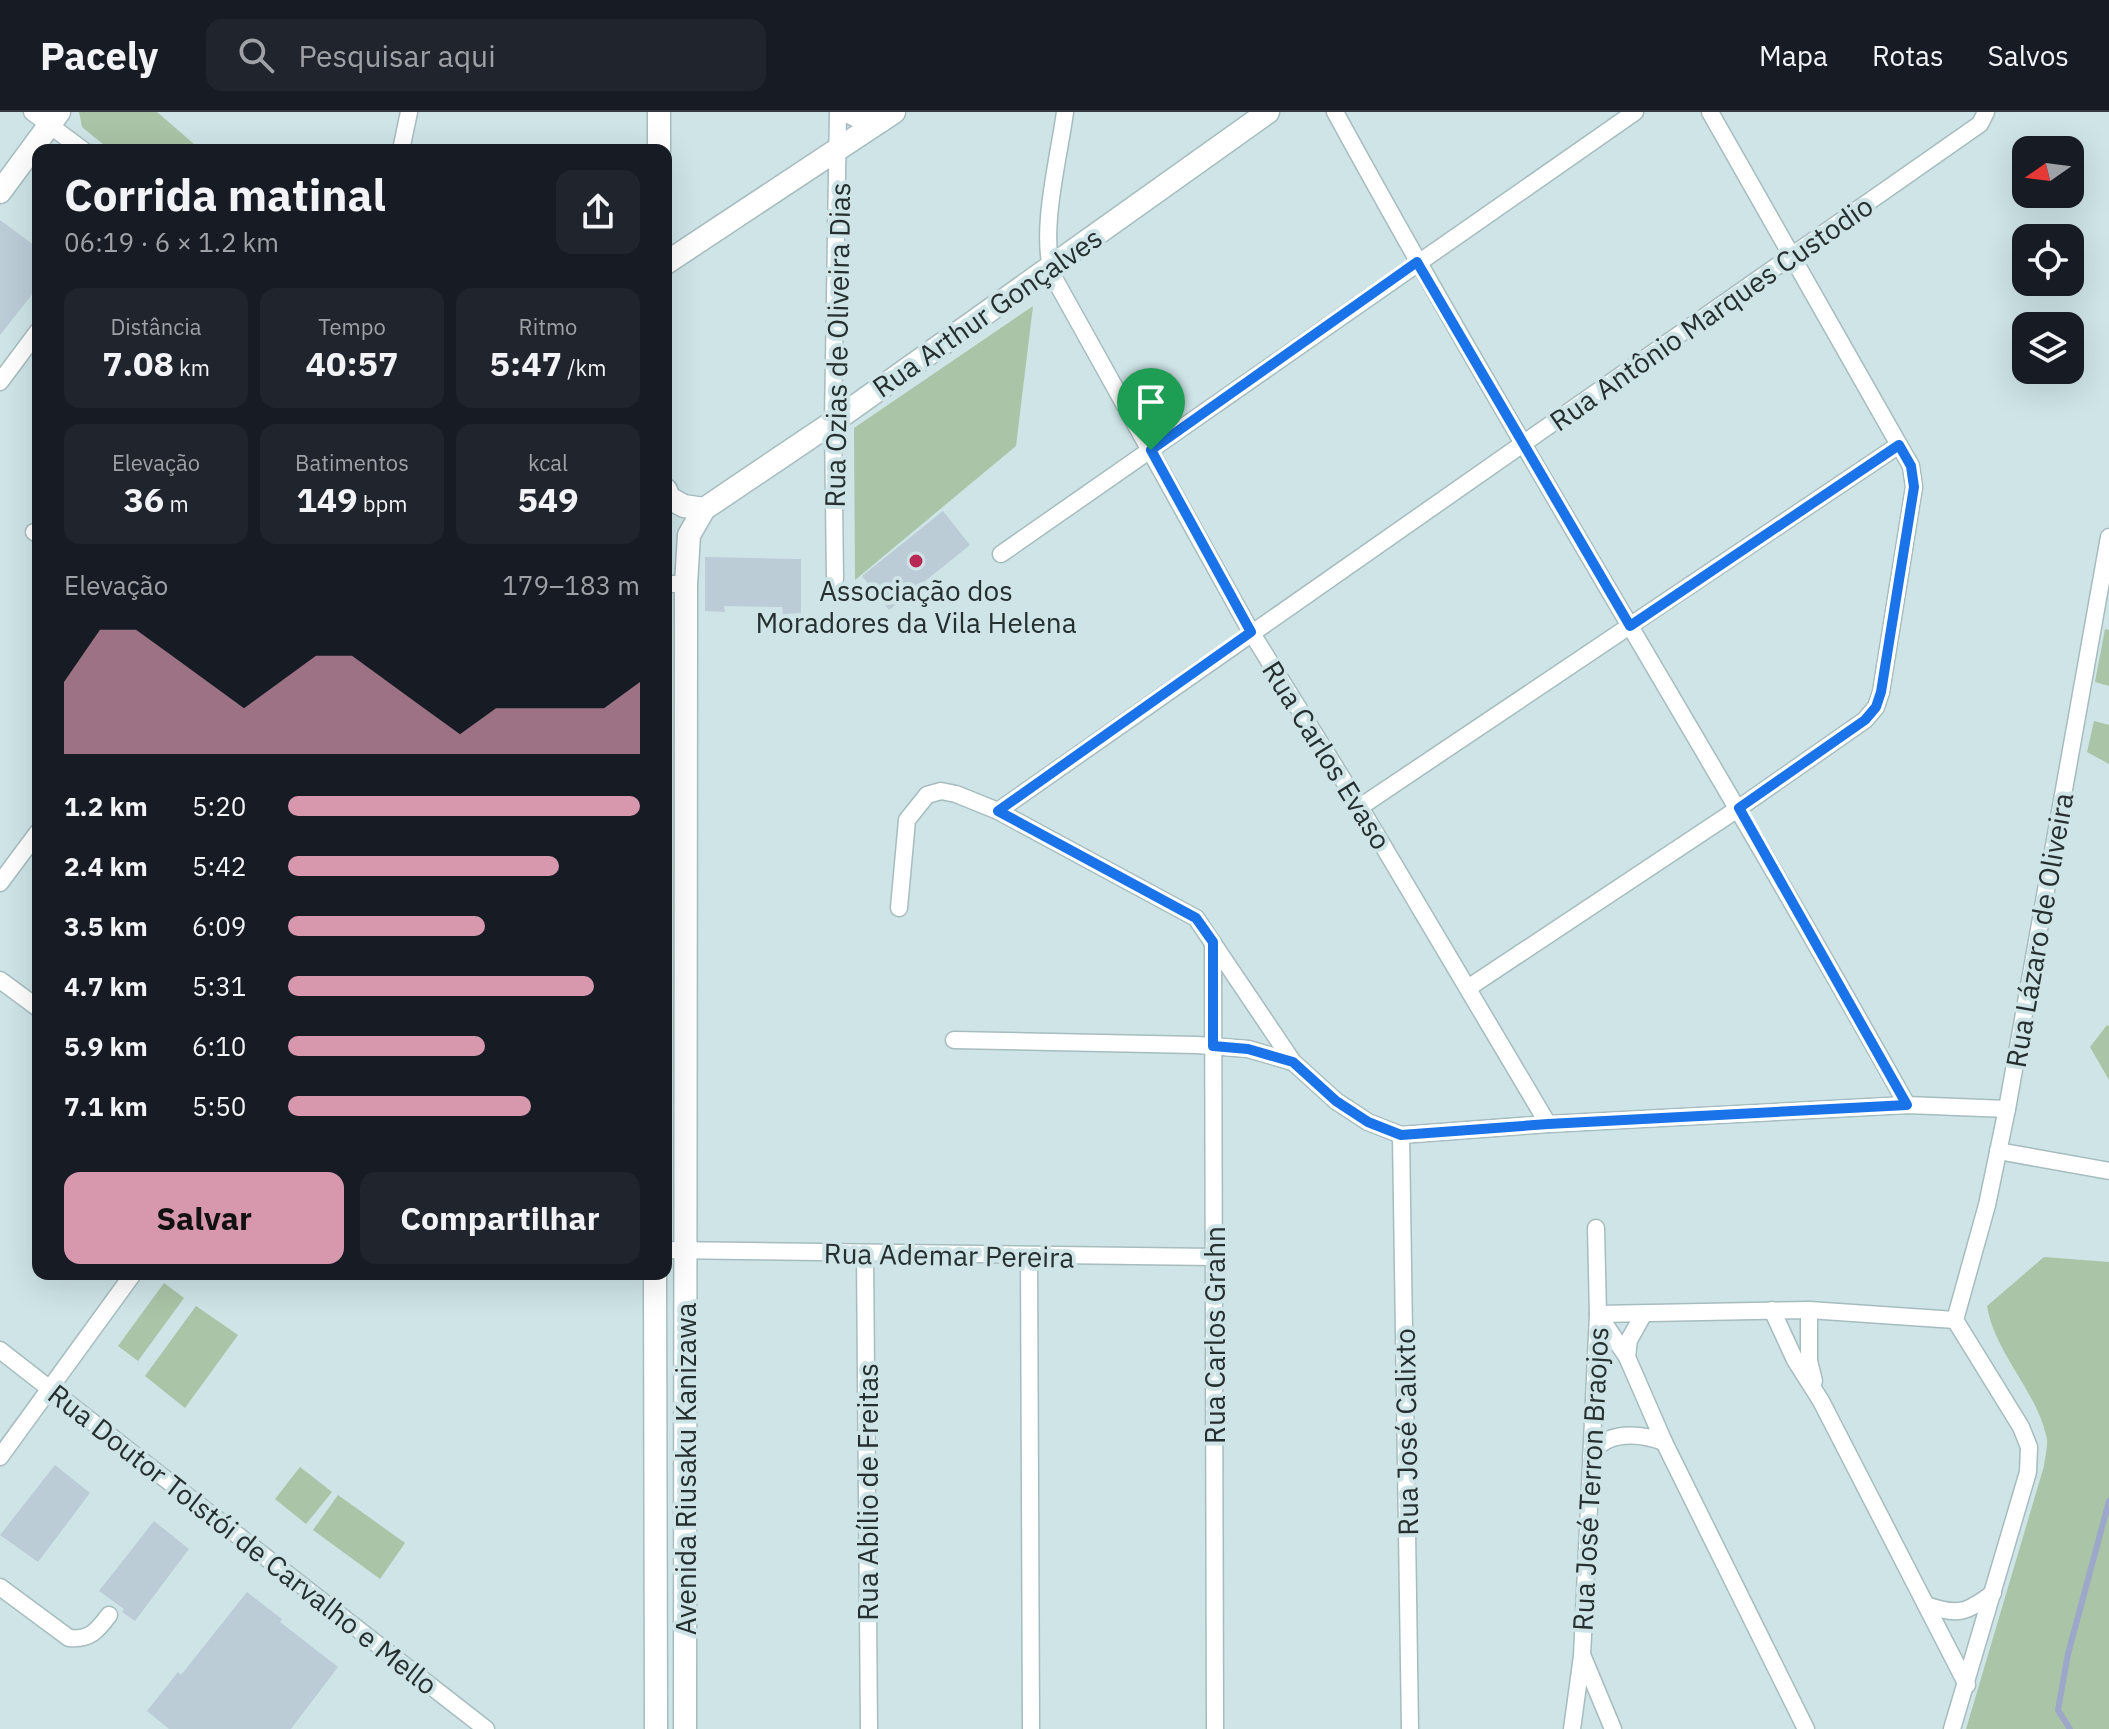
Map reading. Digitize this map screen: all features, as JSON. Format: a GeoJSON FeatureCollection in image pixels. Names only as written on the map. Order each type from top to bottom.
{"type":"FeatureCollection","features":[{"type":"Feature","properties":{"kind":"street"},"geometry":{"type":"LineString","coordinates":[[402,144],[409,112]]}},
{"type":"Feature","properties":{"kind":"street"},"geometry":{"type":"LineString","coordinates":[[659,112],[659,144]]}},
{"type":"Feature","properties":{"kind":"street","name":"Rua Ozias de Oliveira Dias"},"geometry":{"type":"LineString","coordinates":[[835,579],[833,422],[838,112]]}},
{"type":"Feature","properties":{"kind":"street"},"geometry":{"type":"LineString","coordinates":[[849,112],[865,120],[888,116]]}},
{"type":"Feature","properties":{"kind":"street","name":"Rua Carlos Evaso"},"geometry":{"type":"LineString","coordinates":[[1065,112],[1047,237],[1050,267],[1060,291],[1251,632],[1360,807],[1548,1124]]}},
{"type":"Feature","properties":{"kind":"street","name":"Rua Arthur Gonçalves"},"geometry":{"type":"LineString","coordinates":[[704,509],[833,422],[1268,112]]}},
{"type":"Feature","properties":{"kind":"street"},"geometry":{"type":"LineString","coordinates":[[1335,112],[1417,262],[1739,808],[1907,1105]]}},
{"type":"Feature","properties":{"kind":"street"},"geometry":{"type":"LineString","coordinates":[[1001,554],[1635,112]]}},
{"type":"Feature","properties":{"kind":"street"},"geometry":{"type":"LineString","coordinates":[[1468,988],[1739,808],[1865,720],[1876,707],[1881,692],[1914,487],[1913,474],[1710,112]]}},
{"type":"Feature","properties":{"kind":"street","name":"Rua Antônio Marques Custodio"},"geometry":{"type":"LineString","coordinates":[[998,811],[1793,257],[1980,124],[1986,112]]}},
{"type":"Feature","properties":{"kind":"street"},"geometry":{"type":"LineString","coordinates":[[0,192],[47,116],[77,144]]}},
{"type":"Feature","properties":{"kind":"street"},"geometry":{"type":"LineString","coordinates":[[672,259],[888,116]]}},
{"type":"Feature","properties":{"kind":"street"},"geometry":{"type":"LineString","coordinates":[[0,382],[32,339]]}},
{"type":"Feature","properties":{"kind":"street"},"geometry":{"type":"LineString","coordinates":[[1360,807],[1899,445]]}},
{"type":"Feature","properties":{"kind":"street"},"geometry":{"type":"LineString","coordinates":[[672,500],[684,506],[704,509],[689,535],[676,584]]}},
{"type":"Feature","properties":{"kind":"street","name":"Rua Lázaro de Oliveira"},"geometry":{"type":"LineString","coordinates":[[1955,1320],[1987,1205],[2007,1109],[2109,537]]}},
{"type":"Feature","properties":{"kind":"street","name":"Avenida Riusaku Kanizawa"},"geometry":{"type":"LineString","coordinates":[[676,584],[675,1250],[685,1729]]}},
{"type":"Feature","properties":{"kind":"street"},"geometry":{"type":"LineString","coordinates":[[899,908],[907,820],[927,795],[941,791],[956,794],[998,811],[1196,918],[1293,1062],[1336,1101],[1368,1122],[1401,1135],[1907,1105],[2007,1109]]}},
{"type":"Feature","properties":{"kind":"street"},"geometry":{"type":"LineString","coordinates":[[0,883],[32,840]]}},
{"type":"Feature","properties":{"kind":"street","name":"Rua Carlos Grahn"},"geometry":{"type":"LineString","coordinates":[[1213,942],[1215,1729]]}},
{"type":"Feature","properties":{"kind":"street"},"geometry":{"type":"LineString","coordinates":[[0,980],[32,1004]]}},
{"type":"Feature","properties":{"kind":"street"},"geometry":{"type":"LineString","coordinates":[[954,1040],[1213,1046],[1248,1049],[1293,1062]]}},
{"type":"Feature","properties":{"kind":"street","name":"Rua José Calixto"},"geometry":{"type":"LineString","coordinates":[[1401,1135],[1410,1729]]}},
{"type":"Feature","properties":{"kind":"street"},"geometry":{"type":"LineString","coordinates":[[1998,1151],[2109,1171]]}},
{"type":"Feature","properties":{"kind":"street","name":"Rua José Terron Braojos"},"geometry":{"type":"LineString","coordinates":[[1572,1729],[1582,1656],[1598,1314],[1596,1228]]}},
{"type":"Feature","properties":{"kind":"street","name":"Rua Ademar Pereira"},"geometry":{"type":"LineString","coordinates":[[675,1250],[865,1255],[1214,1257]]}},
{"type":"Feature","properties":{"kind":"street","name":"Rua Abílio de Freitas"},"geometry":{"type":"LineString","coordinates":[[865,1255],[869,1729]]}},
{"type":"Feature","properties":{"kind":"street"},"geometry":{"type":"LineString","coordinates":[[1029,1256],[1031,1729]]}},
{"type":"Feature","properties":{"kind":"street"},"geometry":{"type":"LineString","coordinates":[[0,1457],[129,1280]]}},
{"type":"Feature","properties":{"kind":"street"},"geometry":{"type":"LineString","coordinates":[[655,1280],[656,1729]]}},
{"type":"Feature","properties":{"kind":"street"},"geometry":{"type":"LineString","coordinates":[[1772,1310],[1795,1360],[1821,1401],[1967,1685]]}},
{"type":"Feature","properties":{"kind":"street"},"geometry":{"type":"LineString","coordinates":[[1809,1310],[1809,1361],[1821,1401]]}},
{"type":"Feature","properties":{"kind":"street"},"geometry":{"type":"LineString","coordinates":[[1598,1314],[1809,1310],[1955,1320],[2021,1427],[2029,1447],[2028,1472],[1952,1729]]}},
{"type":"Feature","properties":{"kind":"street"},"geometry":{"type":"LineString","coordinates":[[1598,1314],[1627,1357],[1664,1442],[1806,1729]]}},
{"type":"Feature","properties":{"kind":"street"},"geometry":{"type":"LineString","coordinates":[[1627,1357],[1629,1340],[1643,1315]]}},
{"type":"Feature","properties":{"kind":"street","name":"Rua Doutor Tolstói de Carvalho e Mello"},"geometry":{"type":"LineString","coordinates":[[0,1350],[486,1729]]}},
{"type":"Feature","properties":{"kind":"street"},"geometry":{"type":"LineString","coordinates":[[1591,1455],[1596,1447],[1615,1437],[1645,1436],[1664,1442]]}},
{"type":"Feature","properties":{"kind":"street"},"geometry":{"type":"LineString","coordinates":[[0,1587],[69,1638],[81,1639],[94,1634],[109,1615]]}},
{"type":"Feature","properties":{"kind":"street"},"geometry":{"type":"LineString","coordinates":[[1926,1605],[1945,1612],[1968,1610],[1993,1593]]}},
{"type":"Feature","properties":{"kind":"street"},"geometry":{"type":"LineString","coordinates":[[1582,1656],[1613,1729]]}},
{"type":"Feature","properties":{"kind":"green space"},"geometry":{"type":"Polygon","coordinates":[[[79,112],[157,112],[194,144],[103,144],[82,127],[79,112]]]}},
{"type":"Feature","properties":{"kind":"green space"},"geometry":{"type":"Polygon","coordinates":[[[1033,306],[1016,446],[855,580],[854,428],[1033,306]]]}},
{"type":"Feature","properties":{"kind":"green space"},"geometry":{"type":"Polygon","coordinates":[[[2105,629],[2109,630],[2109,686],[2095,682],[2105,629]]]}},
{"type":"Feature","properties":{"kind":"green space"},"geometry":{"type":"Polygon","coordinates":[[[2094,721],[2109,725],[2109,764],[2087,752],[2094,721]]]}},
{"type":"Feature","properties":{"kind":"green space"},"geometry":{"type":"Polygon","coordinates":[[[2109,1026],[2109,1080],[2090,1047],[2109,1026]]]}},
{"type":"Feature","properties":{"kind":"green space"},"geometry":{"type":"Polygon","coordinates":[[[2044,1257],[2109,1262],[2109,1729],[1966,1729],[2044,1466],[2047,1446],[2041,1418],[1998,1340],[1987,1306],[2044,1257]]]}},
{"type":"Feature","properties":{"kind":"green space"},"geometry":{"type":"Polygon","coordinates":[[[164,1283],[184,1298],[138,1361],[118,1346],[164,1283]]]}},
{"type":"Feature","properties":{"kind":"green space"},"geometry":{"type":"Polygon","coordinates":[[[196,1306],[238,1335],[185,1408],[145,1376],[196,1306]]]}},
{"type":"Feature","properties":{"kind":"green space"},"geometry":{"type":"Polygon","coordinates":[[[300,1467],[332,1492],[306,1524],[275,1499],[300,1467]]]}},
{"type":"Feature","properties":{"kind":"green space"},"geometry":{"type":"Polygon","coordinates":[[[338,1495],[405,1543],[380,1579],[313,1530],[338,1495]]]}},
{"type":"Feature","properties":{"kind":"building"},"geometry":{"type":"Polygon","coordinates":[[[0,220],[32,244],[32,295],[0,335],[0,220]]]}},
{"type":"Feature","properties":{"kind":"building","name":"Associação dos Moradores da Vila Helena"},"geometry":{"type":"Polygon","coordinates":[[[943,511],[970,545],[889,610],[862,576],[943,511]]]}},
{"type":"Feature","properties":{"kind":"building"},"geometry":{"type":"Polygon","coordinates":[[[705,557],[801,559],[801,613],[783,614],[782,607],[724,606],[725,612],[705,611],[705,557]]]}},
{"type":"Feature","properties":{"kind":"building"},"geometry":{"type":"Polygon","coordinates":[[[55,1465],[90,1493],[38,1562],[0,1535],[55,1465]]]}},
{"type":"Feature","properties":{"kind":"building"},"geometry":{"type":"Polygon","coordinates":[[[154,1521],[189,1549],[135,1621],[99,1591],[154,1521]]]}},
{"type":"Feature","properties":{"kind":"building"},"geometry":{"type":"Polygon","coordinates":[[[247,1592],[338,1667],[291,1729],[169,1729],[147,1711],[178,1672],[181,1675],[247,1592]]]}},
{"type":"Feature","properties":{"kind":"waterway"},"geometry":{"type":"LineString","coordinates":[[2070,1729],[2058,1710],[2068,1654],[2109,1501]]}},
{"type":"Feature","properties":{"kind":"place","name":"Associação dos Moradores da Vila Helena"},"geometry":{"type":"Point","coordinates":[916,561]}},
{"type":"Feature","properties":{"kind":"route"},"geometry":{"type":"LineString","coordinates":[[1417,262],[1630,626],[1899,445],[1911,466],[1914,487],[1876,707],[1865,720],[1739,808],[1907,1105],[1401,1135],[1368,1122],[1336,1101],[1293,1062],[1248,1049],[1213,1046],[1213,942],[1196,918],[998,811],[1251,632],[1151,450],[1417,262]]}}]}
